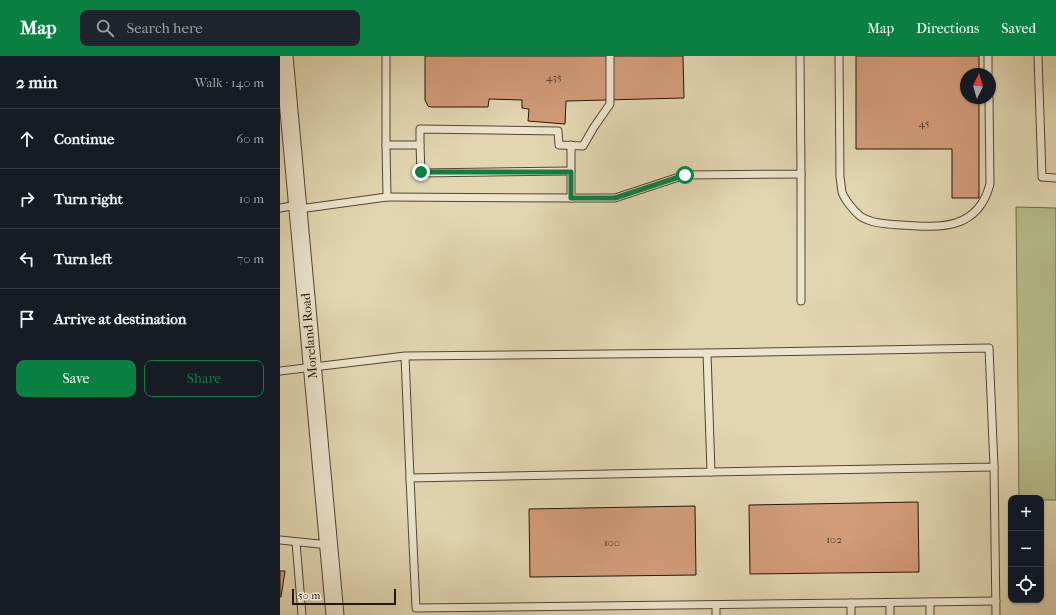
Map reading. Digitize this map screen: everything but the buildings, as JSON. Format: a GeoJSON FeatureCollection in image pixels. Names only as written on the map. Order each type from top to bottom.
{"type":"FeatureCollection","features":[{"type":"Feature","properties":{"kind":"street","name":"Moreland Road"},"geometry":{"type":"LineString","coordinates":[[284,56],[288,132],[298,207],[335,615]]}},
{"type":"Feature","properties":{"kind":"lane"},"geometry":{"type":"LineString","coordinates":[[386,56],[387,198]]}},
{"type":"Feature","properties":{"kind":"lane"},"geometry":{"type":"LineString","coordinates":[[571,172],[421,172],[420,130],[558,131],[560,145],[583,146],[610,104],[610,56]]}},
{"type":"Feature","properties":{"kind":"lane"},"geometry":{"type":"LineString","coordinates":[[800,56],[801,301]]}},
{"type":"Feature","properties":{"kind":"lane"},"geometry":{"type":"LineString","coordinates":[[839,56],[840,177],[842,193],[860,216],[874,223],[934,227],[947,226],[966,220],[973,214],[986,197],[990,184],[988,104]]}},
{"type":"Feature","properties":{"kind":"lane"},"geometry":{"type":"LineString","coordinates":[[988,56],[988,68]]}},
{"type":"Feature","properties":{"kind":"lane"},"geometry":{"type":"LineString","coordinates":[[1038,56],[1042,177],[1056,178]]}},
{"type":"Feature","properties":{"kind":"lane"},"geometry":{"type":"LineString","coordinates":[[386,145],[420,146]]}},
{"type":"Feature","properties":{"kind":"lane"},"geometry":{"type":"LineString","coordinates":[[571,146],[571,198]]}},
{"type":"Feature","properties":{"kind":"lane"},"geometry":{"type":"LineString","coordinates":[[280,208],[387,198],[615,198],[685,175],[801,174]]}},
{"type":"Feature","properties":{"kind":"lane"},"geometry":{"type":"LineString","coordinates":[[280,371],[284,372],[312,366],[405,356],[989,348],[994,467],[996,615]]}},
{"type":"Feature","properties":{"kind":"lane"},"geometry":{"type":"LineString","coordinates":[[707,353],[711,472]]}},
{"type":"Feature","properties":{"kind":"lane"},"geometry":{"type":"LineString","coordinates":[[405,356],[417,612],[996,601]]}},
{"type":"Feature","properties":{"kind":"lane"},"geometry":{"type":"LineString","coordinates":[[410,478],[994,467]]}},
{"type":"Feature","properties":{"kind":"lane"},"geometry":{"type":"LineString","coordinates":[[280,540],[329,545]]}},
{"type":"Feature","properties":{"kind":"lane"},"geometry":{"type":"LineString","coordinates":[[296,542],[302,615]]}},
{"type":"Feature","properties":{"kind":"lane"},"geometry":{"type":"LineString","coordinates":[[930,602],[930,615]]}},
{"type":"Feature","properties":{"kind":"lane"},"geometry":{"type":"LineString","coordinates":[[851,603],[851,615]]}},
{"type":"Feature","properties":{"kind":"lane"},"geometry":{"type":"LineString","coordinates":[[890,603],[890,615]]}},
{"type":"Feature","properties":{"kind":"lane"},"geometry":{"type":"LineString","coordinates":[[716,606],[716,615]]}},
{"type":"Feature","properties":{"kind":"green space"},"geometry":{"type":"Polygon","coordinates":[[[1016,207],[1056,208],[1056,500],[1044,500],[1044,495],[1019,495],[1016,207]]]}},
{"type":"Feature","properties":{"kind":"route"},"geometry":{"type":"LineString","coordinates":[[421,172],[571,172],[571,198],[615,198],[685,175]]}}]}
